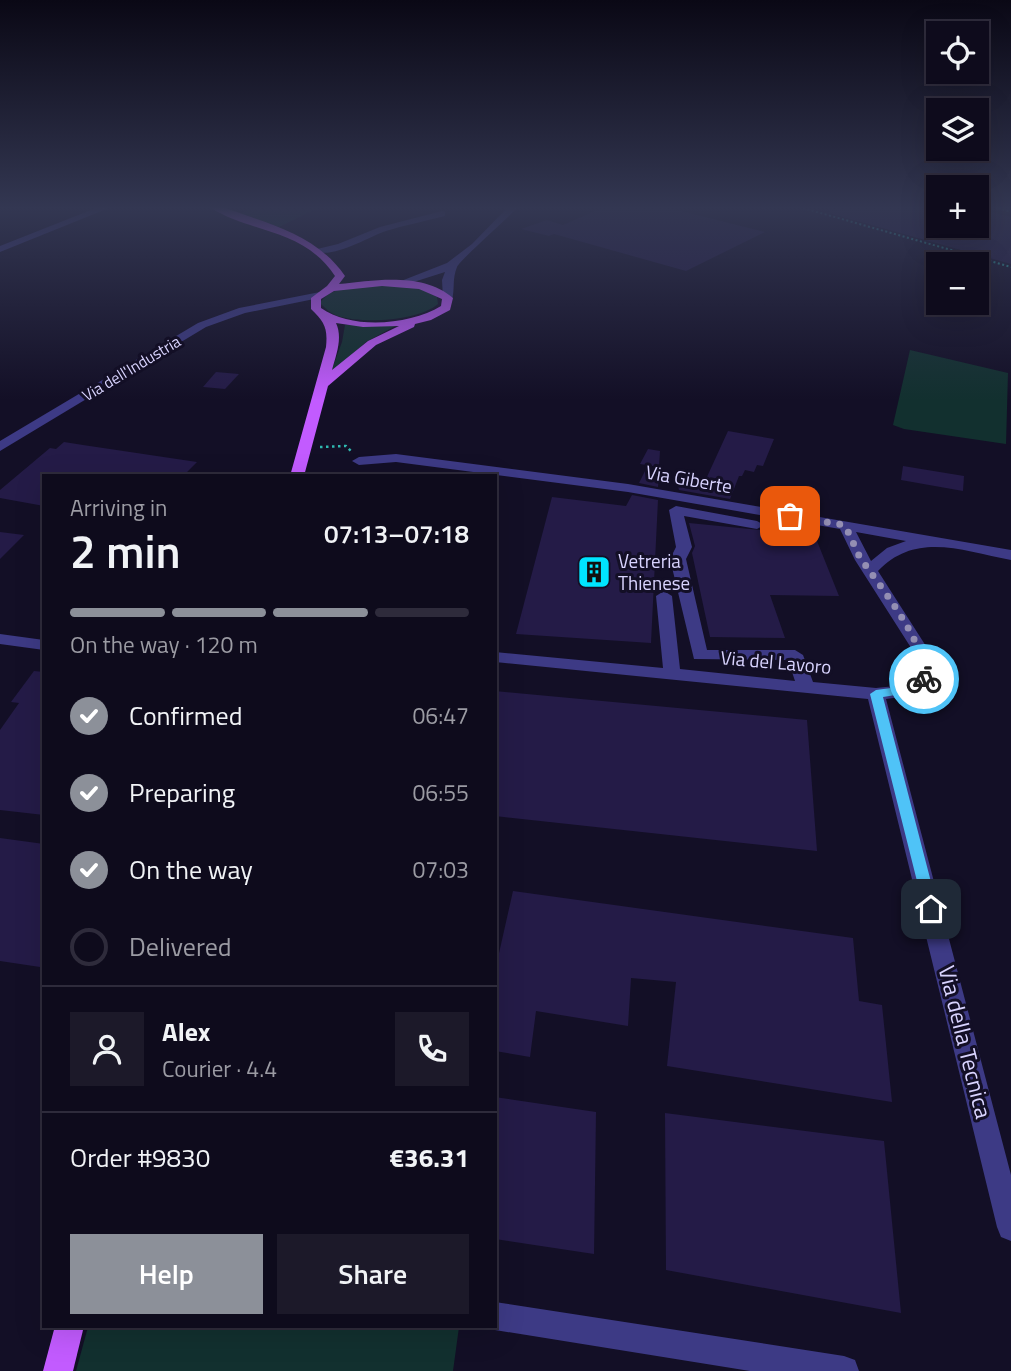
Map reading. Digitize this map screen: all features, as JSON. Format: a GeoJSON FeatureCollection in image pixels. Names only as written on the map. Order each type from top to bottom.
{"type":"FeatureCollection","features":[{"type":"Feature","properties":{"kind":"main road"},"geometry":{"type":"LineString","coordinates":[[298,474],[332,346],[333,329],[315,306],[320,295],[331,288],[340,276],[338,272]]}},
{"type":"Feature","properties":{"kind":"main road"},"geometry":{"type":"LineString","coordinates":[[339,272],[355,279],[380,283]]}},
{"type":"Feature","properties":{"kind":"main road"},"geometry":{"type":"LineString","coordinates":[[321,385],[372,343],[446,308],[448,298],[434,289],[401,283],[331,288]]}},
{"type":"Feature","properties":{"kind":"main road"},"geometry":{"type":"LineString","coordinates":[[324,316],[364,323],[417,321]]}},
{"type":"Feature","properties":{"kind":"main road"},"geometry":{"type":"LineString","coordinates":[[58,1371],[69,1328]]}},
{"type":"Feature","properties":{"kind":"street"},"geometry":{"type":"LineString","coordinates":[[401,283],[420,280],[440,272]]}},
{"type":"Feature","properties":{"kind":"street"},"geometry":{"type":"LineString","coordinates":[[448,298],[447,280],[450,272]]}},
{"type":"Feature","properties":{"kind":"street","name":"Via dell'Industria"},"geometry":{"type":"LineString","coordinates":[[0,447],[222,315],[320,295]]}},
{"type":"Feature","properties":{"kind":"street","name":"Via dell'Industria"},"geometry":{"type":"LineString","coordinates":[[268,307],[324,316]]}},
{"type":"Feature","properties":{"kind":"street","name":"Via Giberte"},"geometry":{"type":"LineString","coordinates":[[359,461],[396,458],[628,488],[1011,555]]}},
{"type":"Feature","properties":{"kind":"street"},"geometry":{"type":"LineString","coordinates":[[757,525],[676,510],[684,547],[678,559],[700,655],[795,654],[806,686]]}},
{"type":"Feature","properties":{"kind":"street","name":"Via del Lavoro"},"geometry":{"type":"LineString","coordinates":[[497,657],[876,694],[909,690],[927,676],[923,654],[870,570],[862,562],[853,538],[844,525]]}},
{"type":"Feature","properties":{"kind":"street"},"geometry":{"type":"LineString","coordinates":[[856,546],[860,537],[875,530],[886,553]]}},
{"type":"Feature","properties":{"kind":"street"},"geometry":{"type":"LineString","coordinates":[[870,570],[886,553],[910,544],[938,543]]}},
{"type":"Feature","properties":{"kind":"street"},"geometry":{"type":"LineString","coordinates":[[664,596],[672,673]]}},
{"type":"Feature","properties":{"kind":"street"},"geometry":{"type":"LineString","coordinates":[[1,642],[42,645]]}},
{"type":"Feature","properties":{"kind":"street","name":"Via della Tecnica"},"geometry":{"type":"LineString","coordinates":[[876,694],[1011,1227]]}},
{"type":"Feature","properties":{"kind":"street"},"geometry":{"type":"LineString","coordinates":[[497,1316],[844,1371]]}},
{"type":"Feature","properties":{"kind":"path"},"geometry":{"type":"LineString","coordinates":[[307,446],[346,446],[359,461]]}},
{"type":"Feature","properties":{"kind":"green space"},"geometry":{"type":"Polygon","coordinates":[[[353,286],[415,286],[437,297],[438,304],[429,310],[404,317],[361,320],[338,316],[320,303],[331,293],[353,286]]]}},
{"type":"Feature","properties":{"kind":"green space"},"geometry":{"type":"Polygon","coordinates":[[[345,325],[397,325],[366,342],[329,377],[342,342],[345,325]]]}},
{"type":"Feature","properties":{"kind":"green space"},"geometry":{"type":"Polygon","coordinates":[[[910,350],[1008,373],[1006,444],[904,429],[893,425],[910,350]]]}},
{"type":"Feature","properties":{"kind":"green space"},"geometry":{"type":"Polygon","coordinates":[[[87,1328],[459,1328],[453,1371],[76,1371],[87,1328]]]}},
{"type":"Feature","properties":{"kind":"building"},"geometry":{"type":"Polygon","coordinates":[[[216,372],[239,374],[225,389],[203,387],[216,372]]]}},
{"type":"Feature","properties":{"kind":"building"},"geometry":{"type":"Polygon","coordinates":[[[728,431],[774,439],[763,466],[757,465],[754,472],[745,470],[742,476],[739,476],[730,499],[679,490],[675,474],[706,479],[728,431]]]}},
{"type":"Feature","properties":{"kind":"building"},"geometry":{"type":"Polygon","coordinates":[[[64,442],[197,462],[185,474],[42,474],[42,506],[0,498],[0,490],[50,448],[56,449],[64,442]]]}},
{"type":"Feature","properties":{"kind":"building"},"geometry":{"type":"Polygon","coordinates":[[[648,449],[660,451],[659,467],[640,464],[648,449]]]}},
{"type":"Feature","properties":{"kind":"building"},"geometry":{"type":"Polygon","coordinates":[[[903,466],[964,476],[963,491],[901,480],[903,466]]]}},
{"type":"Feature","properties":{"kind":"building"},"geometry":{"type":"Polygon","coordinates":[[[646,469],[659,471],[658,487],[639,483],[646,469]]]}},
{"type":"Feature","properties":{"kind":"building","name":"Vetreria Thienese"},"geometry":{"type":"Polygon","coordinates":[[[632,495],[658,500],[651,643],[516,634],[552,497],[626,506],[632,495]]]}},
{"type":"Feature","properties":{"kind":"building"},"geometry":{"type":"Polygon","coordinates":[[[689,523],[760,530],[817,541],[839,596],[770,595],[785,638],[710,637],[692,553],[695,546],[689,523]]]}},
{"type":"Feature","properties":{"kind":"building"},"geometry":{"type":"Polygon","coordinates":[[[0,532],[24,535],[0,559],[0,532]]]}},
{"type":"Feature","properties":{"kind":"building"},"geometry":{"type":"Polygon","coordinates":[[[34,671],[42,672],[42,815],[0,810],[0,730],[19,703],[11,702],[34,671]]]}},
{"type":"Feature","properties":{"kind":"building"},"geometry":{"type":"Polygon","coordinates":[[[497,691],[807,720],[817,851],[497,816],[497,691]]]}},
{"type":"Feature","properties":{"kind":"building"},"geometry":{"type":"Polygon","coordinates":[[[0,838],[42,844],[42,964],[40,967],[0,961],[0,838]]]}},
{"type":"Feature","properties":{"kind":"building"},"geometry":{"type":"Polygon","coordinates":[[[513,891],[853,938],[859,1001],[882,1005],[892,1102],[667,1066],[676,982],[631,978],[628,1026],[536,1011],[530,1057],[497,1051],[497,962],[513,891]]]}},
{"type":"Feature","properties":{"kind":"building"},"geometry":{"type":"Polygon","coordinates":[[[497,1097],[596,1112],[594,1254],[497,1239],[497,1097]]]}},
{"type":"Feature","properties":{"kind":"building"},"geometry":{"type":"Polygon","coordinates":[[[665,1113],[884,1141],[901,1313],[666,1270],[665,1113]]]}},
{"type":"Feature","properties":{"kind":"way so far"},"geometry":{"type":"LineString","coordinates":[[790,516],[844,525],[853,538],[862,562],[870,570],[923,654],[927,676],[924,679]]}},
{"type":"Feature","properties":{"kind":"place","name":"Vetreria Thienese"},"geometry":{"type":"Point","coordinates":[594,572]}},
{"type":"Feature","properties":{"kind":"route"},"geometry":{"type":"LineString","coordinates":[[924,679],[909,690],[876,694],[931,909]]}}]}
